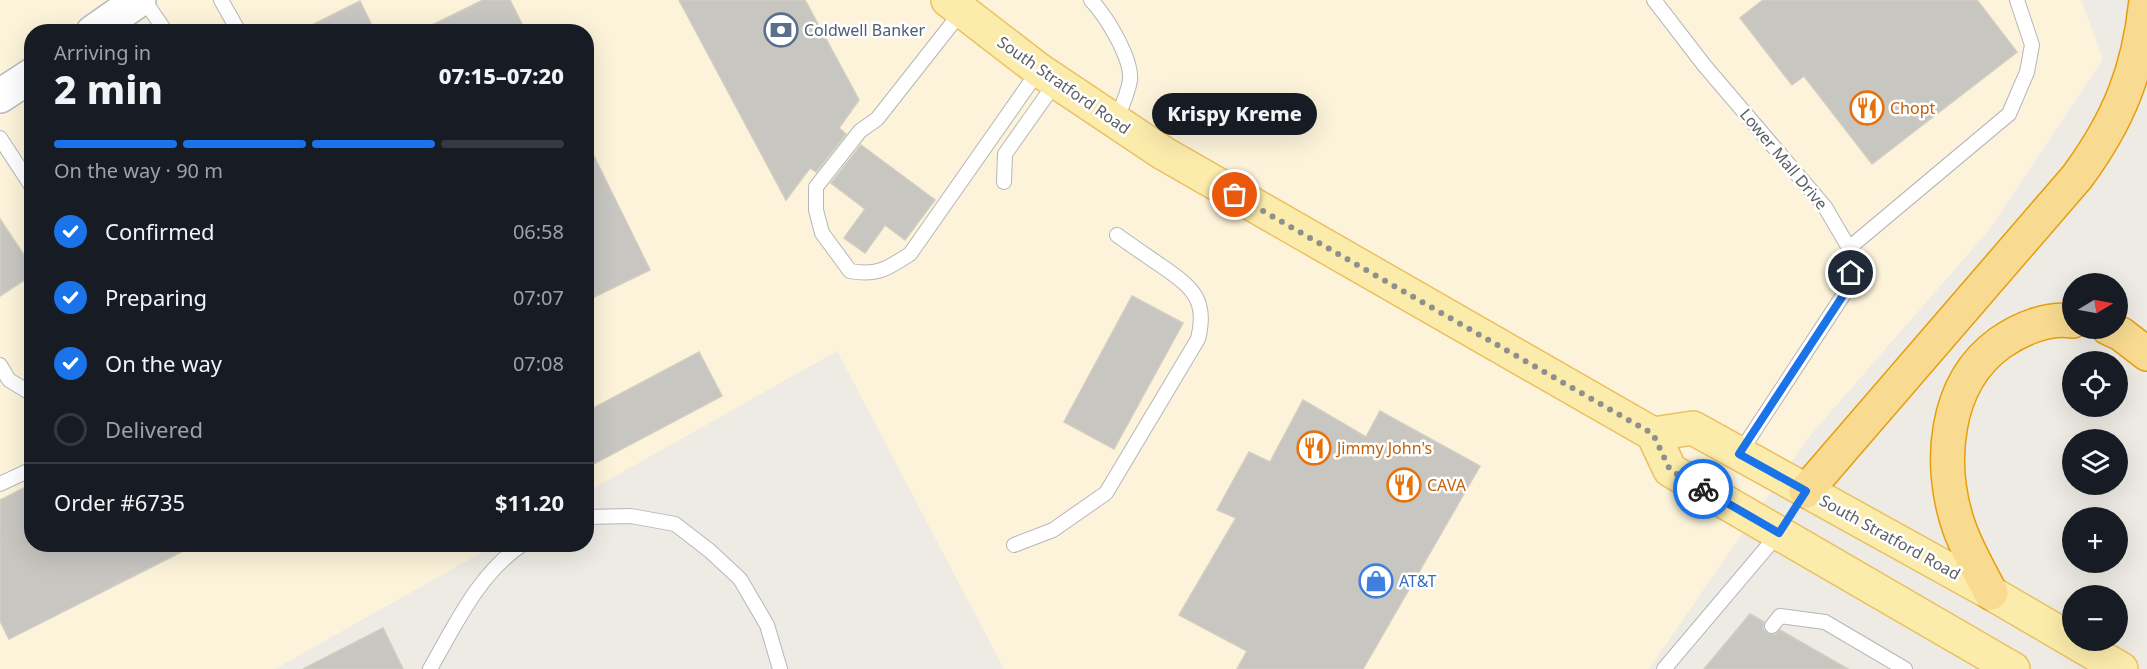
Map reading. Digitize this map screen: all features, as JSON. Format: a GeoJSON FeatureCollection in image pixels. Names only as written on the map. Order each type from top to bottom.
{"type":"FeatureCollection","features":[{"type":"Feature","properties":{"kind":"highway"},"geometry":{"type":"LineString","coordinates":[[1806,491],[2077,177],[2098,149],[2126,94],[2136,63],[2146,0]]}},
{"type":"Feature","properties":{"kind":"highway"},"geometry":{"type":"LineString","coordinates":[[1991,593],[1968,550],[1952,504],[1947,448],[1951,420],[1959,395],[1990,350],[2013,334],[2039,324],[2062,322]]}},
{"type":"Feature","properties":{"kind":"highway"},"geometry":{"type":"LineString","coordinates":[[2128,339],[2147,354]]}},
{"type":"Feature","properties":{"kind":"main road","name":"South Stratford Road"},"geometry":{"type":"LineString","coordinates":[[955,5],[1047,76],[1115,122],[1288,226],[1653,434],[1693,428],[1991,593],[2121,669]]}},
{"type":"Feature","properties":{"kind":"main road"},"geometry":{"type":"LineString","coordinates":[[1653,434],[1670,470],[2013,669]]}},
{"type":"Feature","properties":{"kind":"main road"},"geometry":{"type":"LineString","coordinates":[[1779,533],[1806,491]]}},
{"type":"Feature","properties":{"kind":"street"},"geometry":{"type":"LineString","coordinates":[[104,24],[139,0]]}},
{"type":"Feature","properties":{"kind":"street"},"geometry":{"type":"LineString","coordinates":[[0,96],[24,80]]}},
{"type":"Feature","properties":{"kind":"lane"},"geometry":{"type":"LineString","coordinates":[[144,0],[160,24]]}},
{"type":"Feature","properties":{"kind":"lane"},"geometry":{"type":"LineString","coordinates":[[221,0],[234,24]]}},
{"type":"Feature","properties":{"kind":"lane"},"geometry":{"type":"LineString","coordinates":[[1091,0],[1112,28],[1129,69],[1128,89],[1115,122]]}},
{"type":"Feature","properties":{"kind":"lane","name":"Lower Mall Drive"},"geometry":{"type":"LineString","coordinates":[[1654,0],[1704,64],[1825,207],[1849,248],[1851,273],[1844,294],[1739,454]]}},
{"type":"Feature","properties":{"kind":"lane"},"geometry":{"type":"LineString","coordinates":[[1849,248],[2008,114],[2027,72],[2032,45],[2017,0]]}},
{"type":"Feature","properties":{"kind":"lane"},"geometry":{"type":"LineString","coordinates":[[955,5],[877,119],[860,131],[816,187],[816,210],[822,233],[850,271],[868,274],[886,269],[910,254],[1047,76]]}},
{"type":"Feature","properties":{"kind":"lane"},"geometry":{"type":"LineString","coordinates":[[1004,182],[1005,154],[1047,76]]}},
{"type":"Feature","properties":{"kind":"lane"},"geometry":{"type":"LineString","coordinates":[[0,138],[24,175]]}},
{"type":"Feature","properties":{"kind":"lane"},"geometry":{"type":"LineString","coordinates":[[1014,545],[1053,530],[1106,493],[1198,339],[1201,315],[1199,304],[1190,286],[1117,235]]}},
{"type":"Feature","properties":{"kind":"lane"},"geometry":{"type":"LineString","coordinates":[[0,365],[9,381],[24,389]]}},
{"type":"Feature","properties":{"kind":"lane"},"geometry":{"type":"LineString","coordinates":[[0,484],[24,473]]}},
{"type":"Feature","properties":{"kind":"lane"},"geometry":{"type":"LineString","coordinates":[[594,517],[631,516],[675,524],[710,551],[740,579],[766,625],[780,669]]}},
{"type":"Feature","properties":{"kind":"lane"},"geometry":{"type":"LineString","coordinates":[[1664,669],[1779,533]]}},
{"type":"Feature","properties":{"kind":"lane"},"geometry":{"type":"LineString","coordinates":[[430,669],[467,604],[489,576],[514,552]]}},
{"type":"Feature","properties":{"kind":"lane"},"geometry":{"type":"LineString","coordinates":[[1772,626],[1780,616],[1825,622],[1905,669]]}},
{"type":"Feature","properties":{"kind":"shaded area"},"geometry":{"type":"Polygon","coordinates":[[[0,0],[2081,0],[2103,59],[1989,230],[1808,438],[1649,669],[1004,669],[837,351],[594,488],[594,24],[24,24],[24,552],[483,552],[275,669],[0,669],[0,0]]]}},
{"type":"Feature","properties":{"kind":"building"},"geometry":{"type":"Polygon","coordinates":[[[483,0],[510,0],[522,24],[434,24],[483,0]]]}},
{"type":"Feature","properties":{"kind":"building"},"geometry":{"type":"Polygon","coordinates":[[[679,0],[805,0],[859,100],[839,128],[846,134],[816,172],[810,168],[786,200],[679,0]]]}},
{"type":"Feature","properties":{"kind":"building"},"geometry":{"type":"Polygon","coordinates":[[[1763,0],[1977,0],[2017,52],[1872,164],[1804,76],[1792,85],[1740,18],[1763,0]]]}},
{"type":"Feature","properties":{"kind":"building"},"geometry":{"type":"Polygon","coordinates":[[[360,1],[371,24],[314,24],[360,1]]]}},
{"type":"Feature","properties":{"kind":"building"},"geometry":{"type":"Polygon","coordinates":[[[861,145],[935,200],[905,240],[885,225],[865,253],[844,238],[865,209],[831,183],[861,145]]]}},
{"type":"Feature","properties":{"kind":"building"},"geometry":{"type":"Polygon","coordinates":[[[594,156],[650,270],[594,297],[594,156]]]}},
{"type":"Feature","properties":{"kind":"building"},"geometry":{"type":"Polygon","coordinates":[[[0,219],[24,255],[24,280],[0,296],[0,219]]]}},
{"type":"Feature","properties":{"kind":"building"},"geometry":{"type":"Polygon","coordinates":[[[1132,296],[1183,323],[1114,449],[1064,422],[1132,296]]]}},
{"type":"Feature","properties":{"kind":"building"},"geometry":{"type":"Polygon","coordinates":[[[699,352],[722,396],[594,464],[594,408],[699,352]]]}},
{"type":"Feature","properties":{"kind":"building"},"geometry":{"type":"Polygon","coordinates":[[[1303,400],[1366,437],[1380,411],[1480,466],[1363,669],[1237,669],[1247,651],[1179,615],[1236,518],[1217,510],[1249,452],[1270,462],[1303,400]]]}},
{"type":"Feature","properties":{"kind":"building"},"geometry":{"type":"Polygon","coordinates":[[[24,488],[24,552],[181,552],[9,639],[0,621],[0,500],[24,488]]]}},
{"type":"Feature","properties":{"kind":"building"},"geometry":{"type":"Polygon","coordinates":[[[1750,614],[1764,622],[1763,629],[1767,633],[1775,635],[1780,630],[1848,669],[1704,669],[1750,614]]]}},
{"type":"Feature","properties":{"kind":"building"},"geometry":{"type":"Polygon","coordinates":[[[383,628],[403,669],[303,669],[383,628]]]}},
{"type":"Feature","properties":{"kind":"way so far"},"geometry":{"type":"LineString","coordinates":[[1235,195],[1653,434],[1670,470],[1703,489]]}},
{"type":"Feature","properties":{"kind":"place","name":"Coldwell Banker"},"geometry":{"type":"Point","coordinates":[781,30]}},
{"type":"Feature","properties":{"kind":"place","name":"Chopt"},"geometry":{"type":"Point","coordinates":[1867,108]}},
{"type":"Feature","properties":{"kind":"place","name":"Krispy Kreme"},"geometry":{"type":"Point","coordinates":[1235,195]}},
{"type":"Feature","properties":{"kind":"place","name":"Jimmy John's"},"geometry":{"type":"Point","coordinates":[1314,448]}},
{"type":"Feature","properties":{"kind":"place","name":"CAVA"},"geometry":{"type":"Point","coordinates":[1404,485]}},
{"type":"Feature","properties":{"kind":"place","name":"AT&T"},"geometry":{"type":"Point","coordinates":[1376,581]}},
{"type":"Feature","properties":{"kind":"route"},"geometry":{"type":"LineString","coordinates":[[1703,489],[1779,533],[1806,491],[1739,454],[1844,294],[1851,273]]}}]}
